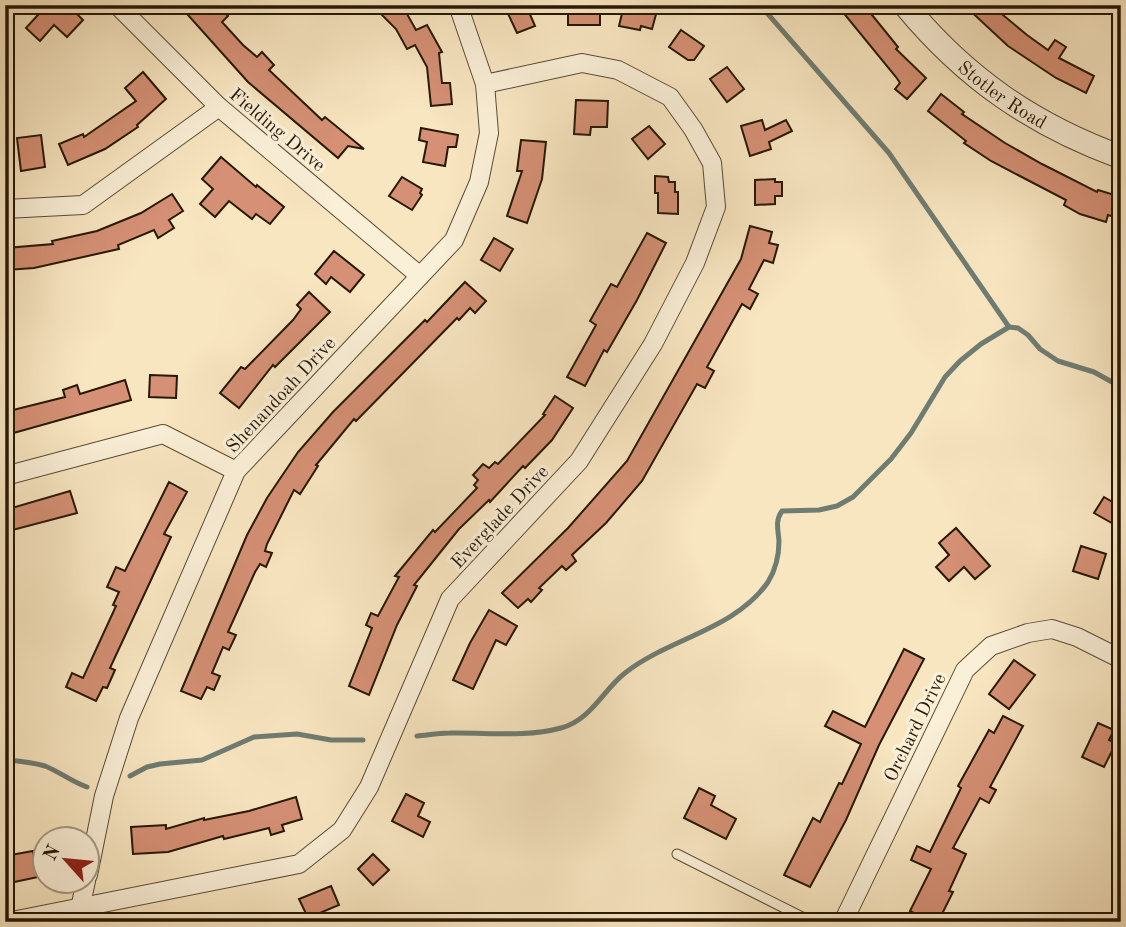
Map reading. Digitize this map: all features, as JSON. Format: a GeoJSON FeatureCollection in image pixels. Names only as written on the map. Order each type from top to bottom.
{"type":"FeatureCollection","features":[{"type":"Feature","properties":{"kind":"street","name":"Fielding Drive"},"geometry":{"type":"LineString","coordinates":[[117,5],[219,107],[420,276]]}},
{"type":"Feature","properties":{"kind":"street","name":"Shenandoah Drive"},"geometry":{"type":"LineString","coordinates":[[98,825],[104,796],[129,718],[236,471],[454,240],[479,182],[489,133],[485,84],[458,5]]}},
{"type":"Feature","properties":{"kind":"street","name":"Stotler Road"},"geometry":{"type":"LineString","coordinates":[[905,5],[957,61],[1001,96],[1043,124],[1087,145],[1121,157]]}},
{"type":"Feature","properties":{"kind":"street","name":"Everglade Drive"},"geometry":{"type":"LineString","coordinates":[[8,922],[79,914],[299,864],[342,830],[369,787],[450,598],[579,461],[653,344],[695,263],[716,206],[712,163],[693,129],[670,97],[618,70],[582,63],[485,84]]}},
{"type":"Feature","properties":{"kind":"street"},"geometry":{"type":"LineString","coordinates":[[5,209],[83,205],[219,107]]}},
{"type":"Feature","properties":{"kind":"street"},"geometry":{"type":"LineString","coordinates":[[5,476],[163,434],[236,471]]}},
{"type":"Feature","properties":{"kind":"street","name":"Orchard Drive"},"geometry":{"type":"LineString","coordinates":[[843,922],[965,670],[991,646],[1028,633],[1052,629],[1077,637],[1121,659]]}},
{"type":"Feature","properties":{"kind":"street"},"geometry":{"type":"LineString","coordinates":[[79,914],[83,895]]}},
{"type":"Feature","properties":{"kind":"lane"},"geometry":{"type":"LineString","coordinates":[[677,853],[811,922]]}},
{"type":"Feature","properties":{"kind":"building"},"geometry":{"type":"Polygon","coordinates":[[[47,5],[68,5],[83,20],[67,37],[54,25],[40,41],[26,28],[47,5]]]}},
{"type":"Feature","properties":{"kind":"building"},"geometry":{"type":"Polygon","coordinates":[[[179,5],[219,5],[228,16],[222,22],[243,45],[257,57],[262,52],[274,65],[269,70],[322,120],[325,117],[364,149],[348,146],[338,158],[248,82],[179,5]]]}},
{"type":"Feature","properties":{"kind":"building"},"geometry":{"type":"Polygon","coordinates":[[[386,5],[402,5],[416,30],[427,25],[442,52],[439,53],[442,83],[450,83],[452,104],[431,106],[427,67],[415,45],[407,49],[396,29],[379,12],[386,5]]]}},
{"type":"Feature","properties":{"kind":"building"},"geometry":{"type":"Polygon","coordinates":[[[504,5],[526,5],[535,26],[517,33],[504,5]]]}},
{"type":"Feature","properties":{"kind":"building"},"geometry":{"type":"Polygon","coordinates":[[[568,5],[600,5],[600,25],[568,25],[568,5]]]}},
{"type":"Feature","properties":{"kind":"building"},"geometry":{"type":"Polygon","coordinates":[[[624,5],[658,7],[652,29],[619,26],[624,5]]]}},
{"type":"Feature","properties":{"kind":"building"},"geometry":{"type":"Polygon","coordinates":[[[837,5],[864,5],[898,47],[896,49],[926,78],[907,99],[895,89],[900,83],[896,77],[837,5]]]}},
{"type":"Feature","properties":{"kind":"building"},"geometry":{"type":"Polygon","coordinates":[[[964,5],[991,5],[1048,50],[1055,40],[1066,47],[1059,58],[1094,76],[1086,93],[1056,78],[1008,46],[964,5]]]}},
{"type":"Feature","properties":{"kind":"building"},"geometry":{"type":"Polygon","coordinates":[[[681,30],[704,46],[694,60],[688,60],[669,47],[681,30]]]}},
{"type":"Feature","properties":{"kind":"building"},"geometry":{"type":"Polygon","coordinates":[[[727,67],[744,89],[727,102],[710,79],[727,67]]]}},
{"type":"Feature","properties":{"kind":"building"},"geometry":{"type":"Polygon","coordinates":[[[143,72],[166,99],[137,125],[138,127],[105,149],[68,165],[59,144],[83,134],[84,137],[136,101],[125,88],[143,72]]]}},
{"type":"Feature","properties":{"kind":"building"},"geometry":{"type":"Polygon","coordinates":[[[941,94],[964,112],[962,114],[1005,143],[1097,192],[1098,190],[1121,197],[1121,219],[1108,215],[1106,222],[1080,214],[1064,205],[1066,200],[991,161],[964,143],[966,141],[928,111],[941,94]]]}},
{"type":"Feature","properties":{"kind":"building"},"geometry":{"type":"Polygon","coordinates":[[[576,100],[608,101],[607,127],[591,127],[590,135],[574,134],[576,100]]]}},
{"type":"Feature","properties":{"kind":"building"},"geometry":{"type":"Polygon","coordinates":[[[762,120],[765,130],[786,120],[792,131],[769,142],[771,149],[750,156],[741,126],[762,120]]]}},
{"type":"Feature","properties":{"kind":"building"},"geometry":{"type":"Polygon","coordinates":[[[649,126],[665,144],[648,159],[632,139],[649,126]]]}},
{"type":"Feature","properties":{"kind":"building"},"geometry":{"type":"Polygon","coordinates":[[[421,128],[458,135],[456,147],[448,147],[445,166],[423,162],[427,142],[419,140],[421,128]]]}},
{"type":"Feature","properties":{"kind":"building"},"geometry":{"type":"Polygon","coordinates":[[[41,135],[45,167],[21,171],[17,138],[41,135]]]}},
{"type":"Feature","properties":{"kind":"building"},"geometry":{"type":"Polygon","coordinates":[[[521,140],[546,142],[542,179],[527,223],[507,216],[522,171],[517,171],[521,140]]]}},
{"type":"Feature","properties":{"kind":"building"},"geometry":{"type":"Polygon","coordinates":[[[221,157],[284,207],[270,224],[256,214],[252,219],[229,201],[215,217],[200,204],[213,189],[202,179],[221,157]]]}},
{"type":"Feature","properties":{"kind":"building"},"geometry":{"type":"Polygon","coordinates":[[[655,176],[668,177],[669,182],[675,182],[678,214],[658,213],[655,176]]]}},
{"type":"Feature","properties":{"kind":"building"},"geometry":{"type":"Polygon","coordinates":[[[402,177],[422,189],[422,195],[412,210],[389,196],[402,177]]]}},
{"type":"Feature","properties":{"kind":"building"},"geometry":{"type":"Polygon","coordinates":[[[775,179],[775,182],[782,182],[782,196],[775,196],[775,204],[755,205],[755,180],[775,179]]]}},
{"type":"Feature","properties":{"kind":"building"},"geometry":{"type":"Polygon","coordinates":[[[172,194],[183,211],[169,220],[174,228],[158,238],[154,230],[118,245],[119,249],[34,268],[7,270],[6,248],[53,244],[52,241],[97,231],[141,213],[172,194]]]}},
{"type":"Feature","properties":{"kind":"building"},"geometry":{"type":"Polygon","coordinates":[[[750,226],[772,232],[769,243],[778,245],[773,263],[764,260],[749,289],[758,294],[750,309],[742,304],[707,367],[714,371],[705,388],[697,384],[642,481],[606,523],[572,555],[576,561],[566,570],[562,566],[539,588],[542,590],[531,602],[528,599],[518,608],[502,593],[568,528],[627,461],[741,259],[750,226]]]}},
{"type":"Feature","properties":{"kind":"building"},"geometry":{"type":"Polygon","coordinates":[[[647,233],[666,243],[637,300],[607,352],[604,350],[585,386],[567,377],[596,325],[590,321],[611,284],[617,287],[647,233]]]}},
{"type":"Feature","properties":{"kind":"building"},"geometry":{"type":"Polygon","coordinates":[[[494,238],[513,249],[500,271],[481,260],[494,238]]]}},
{"type":"Feature","properties":{"kind":"building"},"geometry":{"type":"Polygon","coordinates":[[[334,251],[364,275],[350,292],[331,277],[326,284],[315,274],[334,251]]]}},
{"type":"Feature","properties":{"kind":"building"},"geometry":{"type":"Polygon","coordinates":[[[465,282],[486,301],[475,313],[470,308],[459,320],[457,318],[356,421],[354,419],[316,465],[318,466],[300,494],[294,490],[267,544],[265,551],[272,553],[266,567],[260,564],[255,572],[228,632],[236,635],[229,650],[223,647],[212,673],[220,676],[214,690],[207,687],[201,699],[181,691],[247,535],[267,498],[298,452],[333,412],[465,282]]]}},
{"type":"Feature","properties":{"kind":"building"},"geometry":{"type":"Polygon","coordinates":[[[309,292],[330,312],[275,367],[273,365],[239,408],[220,393],[241,367],[245,369],[293,320],[301,309],[297,305],[309,292]]]}},
{"type":"Feature","properties":{"kind":"building"},"geometry":{"type":"Polygon","coordinates":[[[150,375],[177,376],[176,398],[149,397],[150,375]]]}},
{"type":"Feature","properties":{"kind":"building"},"geometry":{"type":"Polygon","coordinates":[[[125,380],[131,400],[10,434],[5,412],[65,397],[63,390],[77,385],[80,394],[125,380]]]}},
{"type":"Feature","properties":{"kind":"building"},"geometry":{"type":"Polygon","coordinates":[[[555,396],[573,408],[552,440],[459,529],[414,585],[417,586],[397,625],[369,695],[349,686],[372,628],[366,625],[371,613],[378,616],[399,577],[395,576],[433,530],[435,532],[477,488],[474,485],[478,480],[473,475],[483,464],[489,468],[495,462],[498,464],[545,415],[543,414],[555,396]]]}},
{"type":"Feature","properties":{"kind":"building"},"geometry":{"type":"Polygon","coordinates":[[[169,482],[187,492],[164,534],[171,537],[110,668],[115,670],[107,688],[103,687],[96,701],[66,687],[72,673],[83,678],[116,606],[113,605],[119,592],[107,587],[116,567],[125,571],[169,482]]]}},
{"type":"Feature","properties":{"kind":"building"},"geometry":{"type":"Polygon","coordinates":[[[70,491],[77,513],[5,532],[5,510],[70,491]]]}},
{"type":"Feature","properties":{"kind":"building"},"geometry":{"type":"Polygon","coordinates":[[[1104,497],[1121,507],[1121,519],[1117,526],[1094,513],[1104,497]]]}},
{"type":"Feature","properties":{"kind":"building"},"geometry":{"type":"Polygon","coordinates":[[[956,528],[990,566],[975,579],[964,567],[949,581],[936,567],[949,555],[939,543],[956,528]]]}},
{"type":"Feature","properties":{"kind":"building"},"geometry":{"type":"Polygon","coordinates":[[[1081,546],[1106,554],[1098,579],[1073,571],[1081,546]]]}},
{"type":"Feature","properties":{"kind":"building"},"geometry":{"type":"Polygon","coordinates":[[[489,610],[517,626],[506,645],[496,640],[473,689],[453,680],[489,610]]]}},
{"type":"Feature","properties":{"kind":"building"},"geometry":{"type":"Polygon","coordinates":[[[904,649],[924,659],[879,745],[846,820],[810,887],[784,875],[813,818],[820,822],[861,744],[825,726],[833,711],[865,727],[904,649]]]}},
{"type":"Feature","properties":{"kind":"building"},"geometry":{"type":"Polygon","coordinates":[[[1014,660],[1035,675],[1009,709],[989,694],[1014,660]]]}},
{"type":"Feature","properties":{"kind":"building"},"geometry":{"type":"Polygon","coordinates":[[[1003,716],[1023,726],[990,787],[996,790],[989,803],[980,798],[953,848],[966,854],[949,891],[953,892],[938,922],[931,922],[910,911],[931,869],[911,860],[917,846],[930,852],[961,788],[958,786],[989,730],[994,733],[1003,716]]]}},
{"type":"Feature","properties":{"kind":"building"},"geometry":{"type":"Polygon","coordinates":[[[1098,723],[1114,730],[1109,740],[1116,743],[1104,767],[1082,757],[1098,723]]]}},
{"type":"Feature","properties":{"kind":"building"},"geometry":{"type":"Polygon","coordinates":[[[699,788],[715,796],[711,805],[736,819],[726,839],[684,818],[699,788]]]}},
{"type":"Feature","properties":{"kind":"building"},"geometry":{"type":"Polygon","coordinates":[[[406,794],[424,803],[418,816],[430,822],[423,837],[392,821],[406,794]]]}},
{"type":"Feature","properties":{"kind":"building"},"geometry":{"type":"Polygon","coordinates":[[[296,797],[302,819],[282,825],[284,831],[271,835],[269,828],[224,839],[223,836],[168,852],[133,854],[131,827],[166,825],[166,829],[204,818],[249,811],[296,797]]]}},
{"type":"Feature","properties":{"kind":"building"},"geometry":{"type":"Polygon","coordinates":[[[32,851],[32,878],[5,884],[5,856],[32,851]]]}},
{"type":"Feature","properties":{"kind":"building"},"geometry":{"type":"Polygon","coordinates":[[[373,854],[389,870],[373,885],[358,869],[373,854]]]}},
{"type":"Feature","properties":{"kind":"building"},"geometry":{"type":"Polygon","coordinates":[[[331,886],[339,905],[308,918],[299,899],[331,886]]]}},
{"type":"Feature","properties":{"kind":"waterway"},"geometry":{"type":"LineString","coordinates":[[760,5],[889,153],[1009,327]]}},
{"type":"Feature","properties":{"kind":"waterway"},"geometry":{"type":"LineString","coordinates":[[417,736],[445,733],[533,733],[561,728],[589,712],[617,680],[642,661],[738,612],[754,598],[773,572],[778,552],[778,522],[782,511],[819,510],[837,506],[853,497],[891,459],[911,433],[945,377],[981,344],[1009,327],[1018,328],[1040,349],[1058,361],[1094,372],[1121,387]]}},
{"type":"Feature","properties":{"kind":"waterway"},"geometry":{"type":"LineString","coordinates":[[130,776],[160,764],[202,760],[254,737],[297,734],[331,740],[363,740]]}},
{"type":"Feature","properties":{"kind":"waterway"},"geometry":{"type":"LineString","coordinates":[[5,760],[45,766],[87,787]]}}]}
